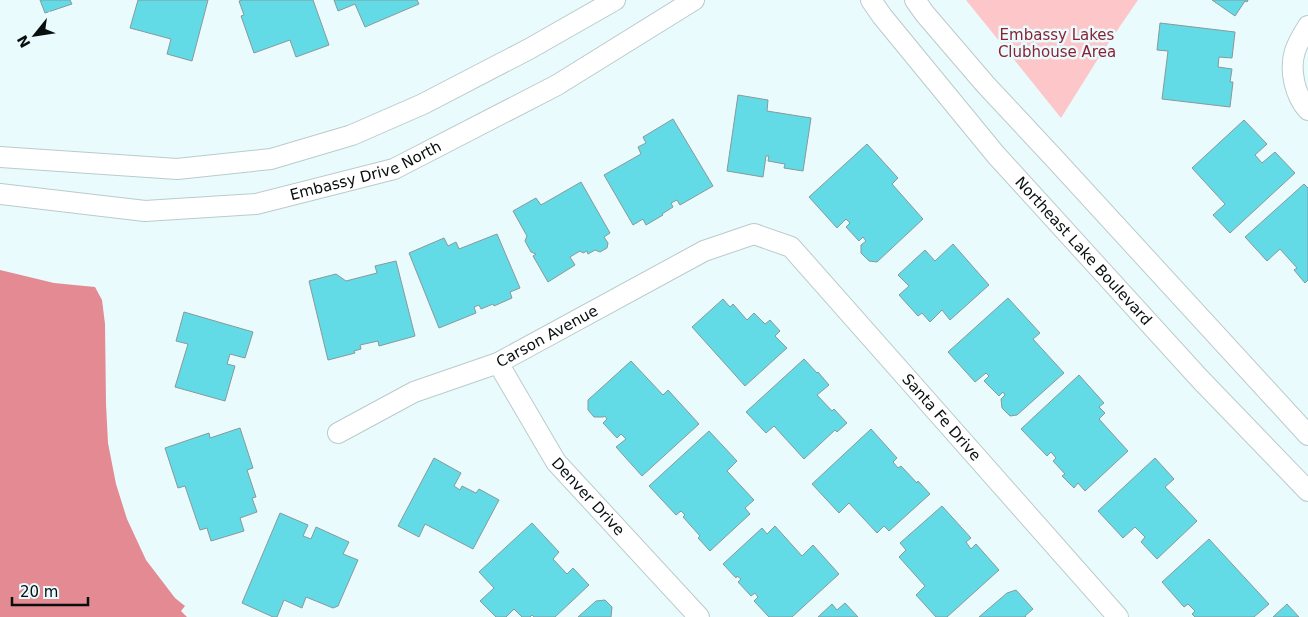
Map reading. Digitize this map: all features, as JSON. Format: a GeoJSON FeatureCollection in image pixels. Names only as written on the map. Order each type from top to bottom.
{"type":"FeatureCollection","features":[{"type":"Feature","properties":{"kind":"street"},"geometry":{"type":"LineString","coordinates":[[0,157],[177,169],[271,159],[352,135],[423,104],[529,49],[615,0]]}},
{"type":"Feature","properties":{"kind":"street","name":"Embassy Drive North"},"geometry":{"type":"LineString","coordinates":[[0,194],[145,211],[256,204],[394,168],[557,85],[694,0]]}},
{"type":"Feature","properties":{"kind":"street","name":"Northeast Lake Boulevard"},"geometry":{"type":"LineString","coordinates":[[871,0],[996,155],[1200,379],[1308,491]]}},
{"type":"Feature","properties":{"kind":"street"},"geometry":{"type":"LineString","coordinates":[[915,0],[985,84],[1308,435]]}},
{"type":"Feature","properties":{"kind":"street"},"geometry":{"type":"LineString","coordinates":[[1308,26],[1294,52],[1292,72],[1297,90],[1308,110]]}},
{"type":"Feature","properties":{"kind":"street","name":"Carson Avenue"},"geometry":{"type":"LineString","coordinates":[[338,433],[414,392],[498,363],[704,251],[754,234]]}},
{"type":"Feature","properties":{"kind":"street","name":"Santa Fe Drive"},"geometry":{"type":"LineString","coordinates":[[754,234],[791,247],[941,419],[1118,617]]}},
{"type":"Feature","properties":{"kind":"street","name":"Denver Drive"},"geometry":{"type":"LineString","coordinates":[[498,363],[556,462],[699,617]]}},
{"type":"Feature","properties":{"kind":"green space","name":"Embassy Lakes Clubhouse Area"},"geometry":{"type":"Polygon","coordinates":[[[966,0],[1138,0],[1061,118],[966,0]]]}},
{"type":"Feature","properties":{"kind":"shaded area"},"geometry":{"type":"Polygon","coordinates":[[[0,270],[54,283],[95,287],[102,300],[105,324],[108,443],[116,484],[127,519],[146,560],[175,598],[185,606],[181,611],[187,617],[0,617],[0,270]]]}},
{"type":"Feature","properties":{"kind":"building"},"geometry":{"type":"Polygon","coordinates":[[[40,0],[70,0],[72,4],[45,13],[40,0]]]}},
{"type":"Feature","properties":{"kind":"building"},"geometry":{"type":"Polygon","coordinates":[[[138,0],[208,0],[192,61],[167,54],[171,39],[130,28],[138,0]]]}},
{"type":"Feature","properties":{"kind":"building"},"geometry":{"type":"Polygon","coordinates":[[[313,0],[329,45],[296,57],[290,40],[254,53],[241,16],[244,15],[239,1],[313,0]]]}},
{"type":"Feature","properties":{"kind":"building"},"geometry":{"type":"Polygon","coordinates":[[[334,0],[417,0],[419,4],[365,27],[355,4],[338,11],[334,0]]]}},
{"type":"Feature","properties":{"kind":"building"},"geometry":{"type":"Polygon","coordinates":[[[1212,0],[1248,0],[1247,2],[1245,1],[1235,16],[1212,0]]]}},
{"type":"Feature","properties":{"kind":"building"},"geometry":{"type":"Polygon","coordinates":[[[1160,23],[1235,32],[1232,58],[1219,57],[1218,67],[1232,69],[1230,82],[1233,82],[1230,107],[1162,99],[1168,51],[1157,50],[1160,23]]]}},
{"type":"Feature","properties":{"kind":"building"},"geometry":{"type":"Polygon","coordinates":[[[738,95],[768,100],[767,111],[811,118],[803,171],[784,168],[785,164],[768,161],[769,156],[766,156],[763,177],[727,171],[738,95]]]}},
{"type":"Feature","properties":{"kind":"building"},"geometry":{"type":"Polygon","coordinates":[[[673,119],[713,186],[680,205],[677,200],[671,203],[673,207],[646,225],[643,219],[633,225],[604,175],[641,154],[638,147],[646,143],[643,137],[673,119]]]}},
{"type":"Feature","properties":{"kind":"building"},"geometry":{"type":"Polygon","coordinates":[[[1244,120],[1267,144],[1255,155],[1262,163],[1275,152],[1295,173],[1230,233],[1213,215],[1225,204],[1192,168],[1244,120]]]}},
{"type":"Feature","properties":{"kind":"building"},"geometry":{"type":"Polygon","coordinates":[[[867,144],[898,178],[892,184],[923,219],[877,262],[869,261],[861,253],[861,245],[866,241],[863,237],[859,241],[846,227],[850,223],[846,219],[837,228],[809,197],[867,144]]]}},
{"type":"Feature","properties":{"kind":"building"},"geometry":{"type":"Polygon","coordinates":[[[581,182],[610,233],[604,237],[608,243],[607,248],[600,252],[595,250],[588,254],[587,251],[583,253],[580,251],[570,257],[575,265],[548,282],[533,256],[536,254],[531,252],[525,241],[527,236],[513,211],[536,198],[541,205],[581,182]]]}},
{"type":"Feature","properties":{"kind":"building"},"geometry":{"type":"Polygon","coordinates":[[[1304,184],[1308,188],[1308,280],[1305,283],[1294,270],[1297,268],[1280,249],[1267,261],[1245,237],[1304,184]]]}},
{"type":"Feature","properties":{"kind":"building"},"geometry":{"type":"Polygon","coordinates":[[[497,234],[520,288],[510,292],[512,298],[494,306],[493,304],[481,309],[479,305],[474,307],[476,313],[439,328],[409,253],[444,238],[448,246],[456,242],[459,249],[497,234]]]}},
{"type":"Feature","properties":{"kind":"building"},"geometry":{"type":"Polygon","coordinates":[[[953,244],[989,285],[950,320],[942,310],[930,322],[922,313],[918,316],[899,295],[909,286],[898,275],[925,250],[935,261],[953,244]]]}},
{"type":"Feature","properties":{"kind":"building"},"geometry":{"type":"Polygon","coordinates":[[[396,261],[415,336],[379,346],[378,341],[360,345],[361,349],[354,351],[355,353],[328,360],[309,281],[336,274],[346,281],[377,273],[375,266],[396,261]]]}},
{"type":"Feature","properties":{"kind":"building"},"geometry":{"type":"Polygon","coordinates":[[[1008,298],[1040,333],[1033,339],[1064,373],[1017,415],[1010,416],[1002,408],[1001,399],[1005,395],[1003,392],[999,396],[984,381],[989,376],[986,373],[975,382],[948,352],[1008,298]]]}},
{"type":"Feature","properties":{"kind":"building"},"geometry":{"type":"Polygon","coordinates":[[[723,299],[730,307],[733,304],[747,320],[754,313],[765,324],[770,320],[780,331],[775,336],[787,348],[745,386],[692,327],[723,299]]]}},
{"type":"Feature","properties":{"kind":"building"},"geometry":{"type":"Polygon","coordinates":[[[184,312],[253,332],[245,358],[230,354],[227,364],[235,366],[225,401],[175,387],[188,344],[176,341],[184,312]]]}},
{"type":"Feature","properties":{"kind":"building"},"geometry":{"type":"Polygon","coordinates":[[[804,359],[829,385],[817,395],[847,423],[837,432],[835,430],[804,459],[774,426],[766,433],[746,412],[804,359]]]}},
{"type":"Feature","properties":{"kind":"building"},"geometry":{"type":"Polygon","coordinates":[[[631,361],[663,395],[668,390],[699,424],[642,476],[616,447],[626,439],[621,434],[617,438],[603,423],[607,419],[605,416],[594,417],[588,410],[588,400],[631,361]]]}},
{"type":"Feature","properties":{"kind":"building"},"geometry":{"type":"Polygon","coordinates":[[[1079,375],[1104,403],[1099,407],[1105,413],[1099,419],[1128,451],[1085,491],[1078,483],[1074,488],[1062,476],[1065,474],[1053,461],[1056,458],[1051,452],[1047,456],[1021,429],[1079,375]]]}},
{"type":"Feature","properties":{"kind":"building"},"geometry":{"type":"Polygon","coordinates":[[[240,428],[253,468],[247,470],[256,497],[252,498],[257,512],[240,518],[244,531],[211,541],[207,528],[200,530],[185,486],[178,488],[165,448],[209,433],[210,438],[240,428]]]}},
{"type":"Feature","properties":{"kind":"building"},"geometry":{"type":"Polygon","coordinates":[[[871,429],[897,458],[893,462],[898,468],[901,466],[930,494],[889,531],[884,526],[877,533],[849,503],[839,513],[812,484],[871,429]]]}},
{"type":"Feature","properties":{"kind":"building"},"geometry":{"type":"Polygon","coordinates":[[[709,431],[737,461],[727,471],[754,500],[745,508],[750,514],[710,551],[683,517],[685,515],[681,511],[676,515],[649,486],[709,431]]]}},
{"type":"Feature","properties":{"kind":"building"},"geometry":{"type":"Polygon","coordinates":[[[434,458],[461,473],[454,486],[460,490],[462,486],[476,493],[479,489],[499,500],[473,549],[425,524],[419,537],[398,526],[434,458]]]}},
{"type":"Feature","properties":{"kind":"building"},"geometry":{"type":"Polygon","coordinates":[[[1155,458],[1174,479],[1165,487],[1197,521],[1157,559],[1141,542],[1145,537],[1135,527],[1123,538],[1098,511],[1155,458]]]}},
{"type":"Feature","properties":{"kind":"building"},"geometry":{"type":"Polygon","coordinates":[[[942,506],[971,538],[966,542],[971,549],[976,544],[999,570],[947,617],[936,617],[916,595],[925,586],[899,557],[906,550],[900,543],[942,506]]]}},
{"type":"Feature","properties":{"kind":"building"},"geometry":{"type":"Polygon","coordinates":[[[280,513],[308,525],[303,536],[311,539],[316,527],[349,542],[343,554],[358,560],[338,606],[333,608],[306,597],[302,608],[284,600],[277,617],[273,617],[242,603],[280,513]]]}},
{"type":"Feature","properties":{"kind":"building"},"geometry":{"type":"Polygon","coordinates":[[[532,523],[559,552],[553,559],[567,574],[573,568],[589,585],[555,617],[534,617],[532,615],[530,617],[522,617],[514,609],[506,617],[496,617],[480,601],[494,588],[479,572],[532,523]]]}},
{"type":"Feature","properties":{"kind":"building"},"geometry":{"type":"Polygon","coordinates":[[[775,526],[802,556],[813,545],[839,574],[792,617],[769,617],[754,601],[758,597],[755,593],[751,596],[738,582],[741,579],[737,576],[736,578],[723,564],[762,528],[767,534],[775,526]]]}},
{"type":"Feature","properties":{"kind":"building"},"geometry":{"type":"Polygon","coordinates":[[[1209,539],[1269,604],[1254,617],[1195,617],[1192,614],[1195,611],[1188,604],[1184,607],[1162,582],[1209,539]]]}},
{"type":"Feature","properties":{"kind":"building"},"geometry":{"type":"Polygon","coordinates":[[[1016,590],[1033,609],[1026,617],[979,617],[1007,593],[1016,590]]]}},
{"type":"Feature","properties":{"kind":"building"},"geometry":{"type":"Polygon","coordinates":[[[605,600],[612,607],[611,617],[578,617],[596,601],[605,600]]]}},
{"type":"Feature","properties":{"kind":"building"},"geometry":{"type":"Polygon","coordinates":[[[845,603],[858,617],[818,617],[832,604],[837,610],[845,603]]]}},
{"type":"Feature","properties":{"kind":"building"},"geometry":{"type":"Polygon","coordinates":[[[1287,604],[1299,617],[1273,617],[1287,604]]]}}]}
